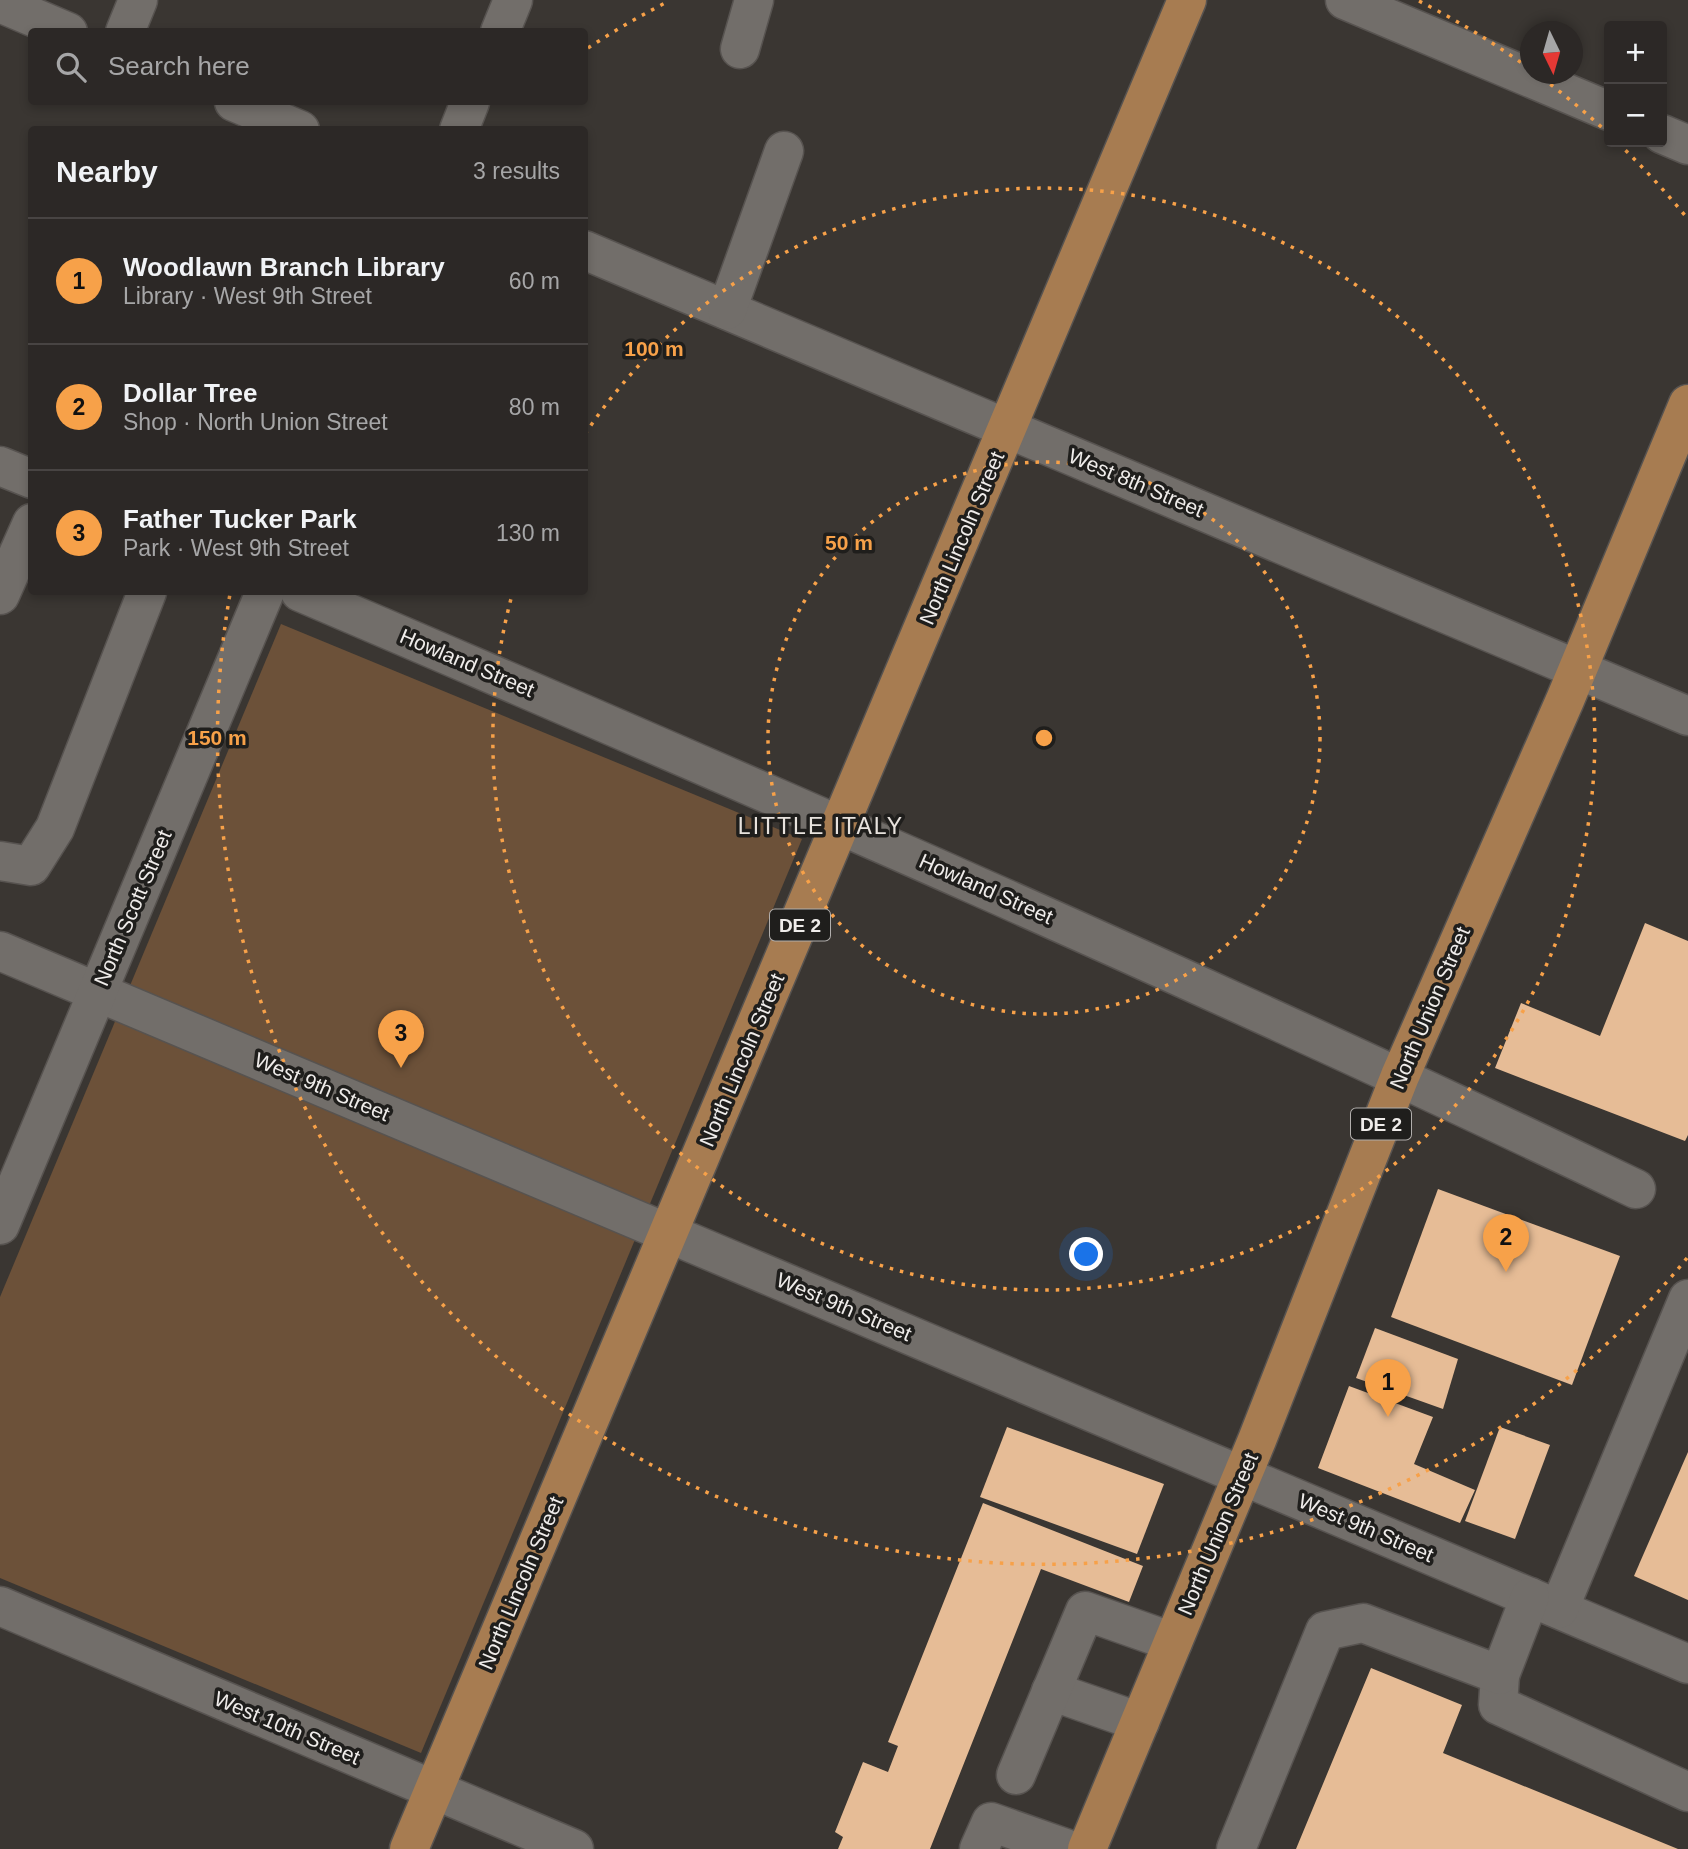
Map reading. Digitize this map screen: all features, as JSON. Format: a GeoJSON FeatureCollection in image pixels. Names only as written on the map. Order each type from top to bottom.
{"type":"FeatureCollection","features":[{"type":"Feature","properties":{"kind":"main road","name":"North Lincoln Street"},"geometry":{"type":"LineString","coordinates":[[409,1849],[843,824],[1187,0]]}},
{"type":"Feature","properties":{"kind":"main road","name":"North Union Street"},"geometry":{"type":"LineString","coordinates":[[1087,1849],[1242,1476],[1400,1076],[1578,669],[1688,404]]}},
{"type":"Feature","properties":{"kind":"street"},"geometry":{"type":"LineString","coordinates":[[127,28],[138,0]]}},
{"type":"Feature","properties":{"kind":"street"},"geometry":{"type":"LineString","coordinates":[[502,28],[513,0]]}},
{"type":"Feature","properties":{"kind":"street"},"geometry":{"type":"LineString","coordinates":[[740,49],[754,0]]}},
{"type":"Feature","properties":{"kind":"street"},"geometry":{"type":"LineString","coordinates":[[1345,0],[1604,109]]}},
{"type":"Feature","properties":{"kind":"street"},"geometry":{"type":"LineString","coordinates":[[0,3],[59,28]]}},
{"type":"Feature","properties":{"kind":"street"},"geometry":{"type":"LineString","coordinates":[[241,105],[291,126]]}},
{"type":"Feature","properties":{"kind":"street"},"geometry":{"type":"LineString","coordinates":[[461,126],[469,105]]}},
{"type":"Feature","properties":{"kind":"street"},"geometry":{"type":"LineString","coordinates":[[1667,136],[1688,145]]}},
{"type":"Feature","properties":{"kind":"street"},"geometry":{"type":"LineString","coordinates":[[727,310],[783,151]]}},
{"type":"Feature","properties":{"kind":"street","name":"West 8th Street"},"geometry":{"type":"LineString","coordinates":[[588,252],[1688,716]]}},
{"type":"Feature","properties":{"kind":"street"},"geometry":{"type":"LineString","coordinates":[[0,466],[28,477]]}},
{"type":"Feature","properties":{"kind":"street"},"geometry":{"type":"LineString","coordinates":[[0,595],[28,532]]}},
{"type":"Feature","properties":{"kind":"street"},"geometry":{"type":"LineString","coordinates":[[0,861],[31,866],[55,828],[147,595]]}},
{"type":"Feature","properties":{"kind":"street","name":"North Scott Street"},"geometry":{"type":"LineString","coordinates":[[0,1225],[264,595]]}},
{"type":"Feature","properties":{"kind":"street","name":"Howland Street"},"geometry":{"type":"LineString","coordinates":[[307,595],[843,824],[1400,1076],[1636,1189]]}},
{"type":"Feature","properties":{"kind":"street","name":"West 9th Street"},"geometry":{"type":"LineString","coordinates":[[0,951],[1688,1664]]}},
{"type":"Feature","properties":{"kind":"street"},"geometry":{"type":"LineString","coordinates":[[1688,1298],[1545,1603],[1500,1675],[1498,1705],[1688,1793]]}},
{"type":"Feature","properties":{"kind":"street","name":"West 10th Street"},"geometry":{"type":"LineString","coordinates":[[0,1606],[574,1849]]}},
{"type":"Feature","properties":{"kind":"street"},"geometry":{"type":"LineString","coordinates":[[1016,1775],[1085,1611],[1173,1642]]}},
{"type":"Feature","properties":{"kind":"street"},"geometry":{"type":"LineString","coordinates":[[1236,1849],[1325,1630],[1363,1623],[1500,1675]]}},
{"type":"Feature","properties":{"kind":"street"},"geometry":{"type":"LineString","coordinates":[[1051,1691],[1140,1722]]}},
{"type":"Feature","properties":{"kind":"street"},"geometry":{"type":"LineString","coordinates":[[979,1849],[991,1822],[1068,1849]]}},
{"type":"Feature","properties":{"kind":"shaded area"},"geometry":{"type":"Polygon","coordinates":[[[281,624],[802,839],[421,1753],[0,1578],[0,1297],[281,624]]]}},
{"type":"Feature","properties":{"kind":"building"},"geometry":{"type":"Polygon","coordinates":[[[1645,923],[1688,941],[1688,1135],[1685,1141],[1495,1068],[1521,1003],[1600,1036],[1645,923]]]}},
{"type":"Feature","properties":{"kind":"building"},"geometry":{"type":"Polygon","coordinates":[[[1438,1189],[1620,1256],[1572,1385],[1391,1317],[1438,1189]]]}},
{"type":"Feature","properties":{"kind":"building"},"geometry":{"type":"Polygon","coordinates":[[[1375,1328],[1458,1359],[1443,1409],[1356,1378],[1375,1328]]]}},
{"type":"Feature","properties":{"kind":"building"},"geometry":{"type":"Polygon","coordinates":[[[1349,1386],[1433,1417],[1414,1464],[1475,1490],[1460,1523],[1318,1468],[1349,1386]]]}},
{"type":"Feature","properties":{"kind":"building"},"geometry":{"type":"Polygon","coordinates":[[[1007,1427],[1164,1484],[1137,1554],[980,1497],[1007,1427]]]}},
{"type":"Feature","properties":{"kind":"building"},"geometry":{"type":"Polygon","coordinates":[[[1500,1427],[1550,1445],[1515,1539],[1465,1521],[1500,1427]]]}},
{"type":"Feature","properties":{"kind":"building"},"geometry":{"type":"Polygon","coordinates":[[[1688,1452],[1688,1600],[1634,1576],[1688,1452]]]}},
{"type":"Feature","properties":{"kind":"building"},"geometry":{"type":"Polygon","coordinates":[[[983,1503],[1143,1566],[1129,1602],[1041,1569],[930,1849],[838,1849],[843,1837],[835,1832],[863,1762],[888,1772],[898,1746],[888,1742],[983,1503]]]}},
{"type":"Feature","properties":{"kind":"building"},"geometry":{"type":"Polygon","coordinates":[[[1371,1668],[1462,1705],[1443,1753],[1678,1849],[1296,1849],[1371,1668]]]}},
{"type":"Feature","properties":{"kind":"place","name":"Father Tucker Park"},"geometry":{"type":"Point","coordinates":[401,1068]}},
{"type":"Feature","properties":{"kind":"place","name":"Dollar Tree"},"geometry":{"type":"Point","coordinates":[1506,1272]}},
{"type":"Feature","properties":{"kind":"place","name":"Woodlawn Branch Library"},"geometry":{"type":"Point","coordinates":[1388,1417]}},
{"type":"Feature","properties":{"kind":"district","name":"LITTLE ITALY"},"geometry":{"type":"Point","coordinates":[821,826]}}]}
